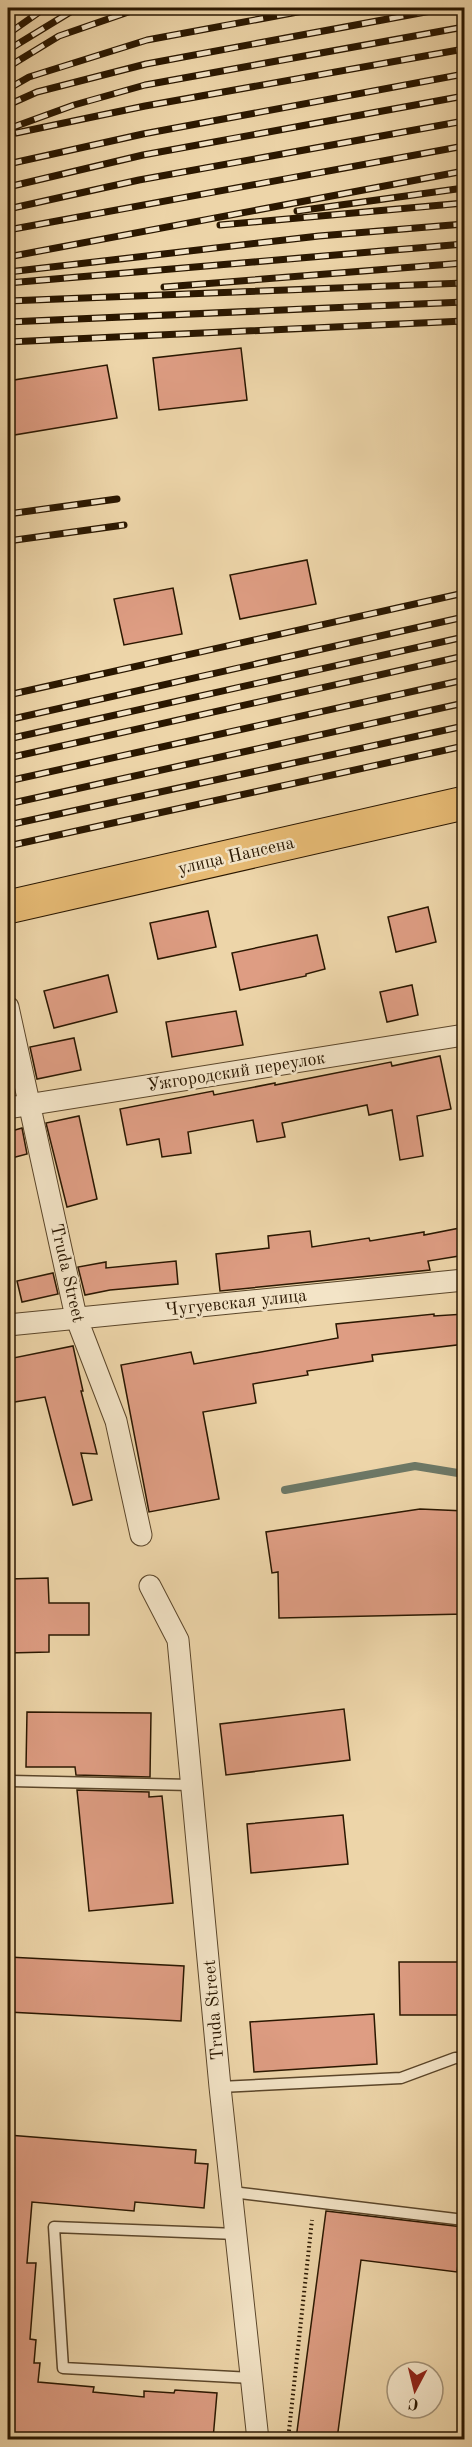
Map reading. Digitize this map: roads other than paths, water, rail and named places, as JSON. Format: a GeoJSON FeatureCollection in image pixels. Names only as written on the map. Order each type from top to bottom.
{"type":"FeatureCollection","features":[{"type":"Feature","properties":{"kind":"main road","name":"улица Нансена"},"geometry":{"type":"LineString","coordinates":[[8,907],[465,803]]}},
{"type":"Feature","properties":{"kind":"street","name":"Truda Street"},"geometry":{"type":"LineString","coordinates":[[8,1007],[76,1317],[116,1421],[141,1535]]}},
{"type":"Feature","properties":{"kind":"street","name":"Ужгородский переулок"},"geometry":{"type":"LineString","coordinates":[[8,1108],[465,1035]]}},
{"type":"Feature","properties":{"kind":"street","name":"Чугуевская улица"},"geometry":{"type":"LineString","coordinates":[[8,1325],[465,1280]]}},
{"type":"Feature","properties":{"kind":"street","name":"Truda Street"},"geometry":{"type":"LineString","coordinates":[[150,1586],[178,1640],[220,2087],[258,2439]]}},
{"type":"Feature","properties":{"kind":"lane"},"geometry":{"type":"LineString","coordinates":[[11,1781],[191,1785]]}},
{"type":"Feature","properties":{"kind":"lane"},"geometry":{"type":"LineString","coordinates":[[220,2087],[401,2078],[455,2058],[465,2058]]}},
{"type":"Feature","properties":{"kind":"lane"},"geometry":{"type":"LineString","coordinates":[[232,2192],[465,2220]]}},
{"type":"Feature","properties":{"kind":"lane"},"geometry":{"type":"LineString","coordinates":[[237,2234],[54,2227],[63,2367],[252,2378]]}},
{"type":"Feature","properties":{"kind":"waterway"},"geometry":{"type":"LineString","coordinates":[[285,1490],[415,1466],[464,1474]]}},
{"type":"Feature","properties":{"kind":"railway"},"geometry":{"type":"LineString","coordinates":[[8,12],[13,8]]}},
{"type":"Feature","properties":{"kind":"railway"},"geometry":{"type":"LineString","coordinates":[[8,34],[45,8]]}},
{"type":"Feature","properties":{"kind":"railway"},"geometry":{"type":"LineString","coordinates":[[8,50],[77,8]]}},
{"type":"Feature","properties":{"kind":"railway"},"geometry":{"type":"LineString","coordinates":[[8,67],[59,36],[140,8]]}},
{"type":"Feature","properties":{"kind":"railway"},"geometry":{"type":"LineString","coordinates":[[8,89],[29,77],[147,40],[319,8]]}},
{"type":"Feature","properties":{"kind":"railway"},"geometry":{"type":"LineString","coordinates":[[8,105],[37,92],[146,64],[447,8]]}},
{"type":"Feature","properties":{"kind":"railway"},"geometry":{"type":"LineString","coordinates":[[8,129],[74,105],[145,85],[464,27]]}},
{"type":"Feature","properties":{"kind":"railway"},"geometry":{"type":"LineString","coordinates":[[16,133],[145,106],[464,49]]}},
{"type":"Feature","properties":{"kind":"railway"},"geometry":{"type":"LineString","coordinates":[[8,164],[143,134],[464,74]]}},
{"type":"Feature","properties":{"kind":"railway"},"geometry":{"type":"LineString","coordinates":[[8,187],[143,155],[464,96]]}},
{"type":"Feature","properties":{"kind":"railway"},"geometry":{"type":"LineString","coordinates":[[8,209],[139,180],[464,121]]}},
{"type":"Feature","properties":{"kind":"railway"},"geometry":{"type":"LineString","coordinates":[[8,230],[464,146]]}},
{"type":"Feature","properties":{"kind":"railway"},"geometry":{"type":"LineString","coordinates":[[8,257],[464,171]]}},
{"type":"Feature","properties":{"kind":"railway"},"geometry":{"type":"LineString","coordinates":[[297,211],[464,188]]}},
{"type":"Feature","properties":{"kind":"railway"},"geometry":{"type":"LineString","coordinates":[[220,225],[464,203]]}},
{"type":"Feature","properties":{"kind":"railway"},"geometry":{"type":"LineString","coordinates":[[8,272],[319,236],[464,224]]}},
{"type":"Feature","properties":{"kind":"railway"},"geometry":{"type":"LineString","coordinates":[[8,283],[464,244]]}},
{"type":"Feature","properties":{"kind":"railway"},"geometry":{"type":"LineString","coordinates":[[164,287],[464,263]]}},
{"type":"Feature","properties":{"kind":"railway"},"geometry":{"type":"LineString","coordinates":[[8,301],[464,283]]}},
{"type":"Feature","properties":{"kind":"railway"},"geometry":{"type":"LineString","coordinates":[[8,322],[464,302]]}},
{"type":"Feature","properties":{"kind":"railway"},"geometry":{"type":"LineString","coordinates":[[8,342],[464,321]]}},
{"type":"Feature","properties":{"kind":"railway"},"geometry":{"type":"LineString","coordinates":[[8,514],[117,499]]}},
{"type":"Feature","properties":{"kind":"railway"},"geometry":{"type":"LineString","coordinates":[[8,541],[124,525]]}},
{"type":"Feature","properties":{"kind":"railway"},"geometry":{"type":"LineString","coordinates":[[8,695],[464,593]]}},
{"type":"Feature","properties":{"kind":"railway"},"geometry":{"type":"LineString","coordinates":[[8,720],[464,617]]}},
{"type":"Feature","properties":{"kind":"railway"},"geometry":{"type":"LineString","coordinates":[[8,739],[464,637]]}},
{"type":"Feature","properties":{"kind":"railway"},"geometry":{"type":"LineString","coordinates":[[8,758],[464,656]]}},
{"type":"Feature","properties":{"kind":"railway"},"geometry":{"type":"LineString","coordinates":[[8,781],[464,680]]}},
{"type":"Feature","properties":{"kind":"railway"},"geometry":{"type":"LineString","coordinates":[[8,804],[464,703]]}},
{"type":"Feature","properties":{"kind":"railway"},"geometry":{"type":"LineString","coordinates":[[8,825],[464,726]]}},
{"type":"Feature","properties":{"kind":"railway"},"geometry":{"type":"LineString","coordinates":[[8,846],[464,746]]}}]}
